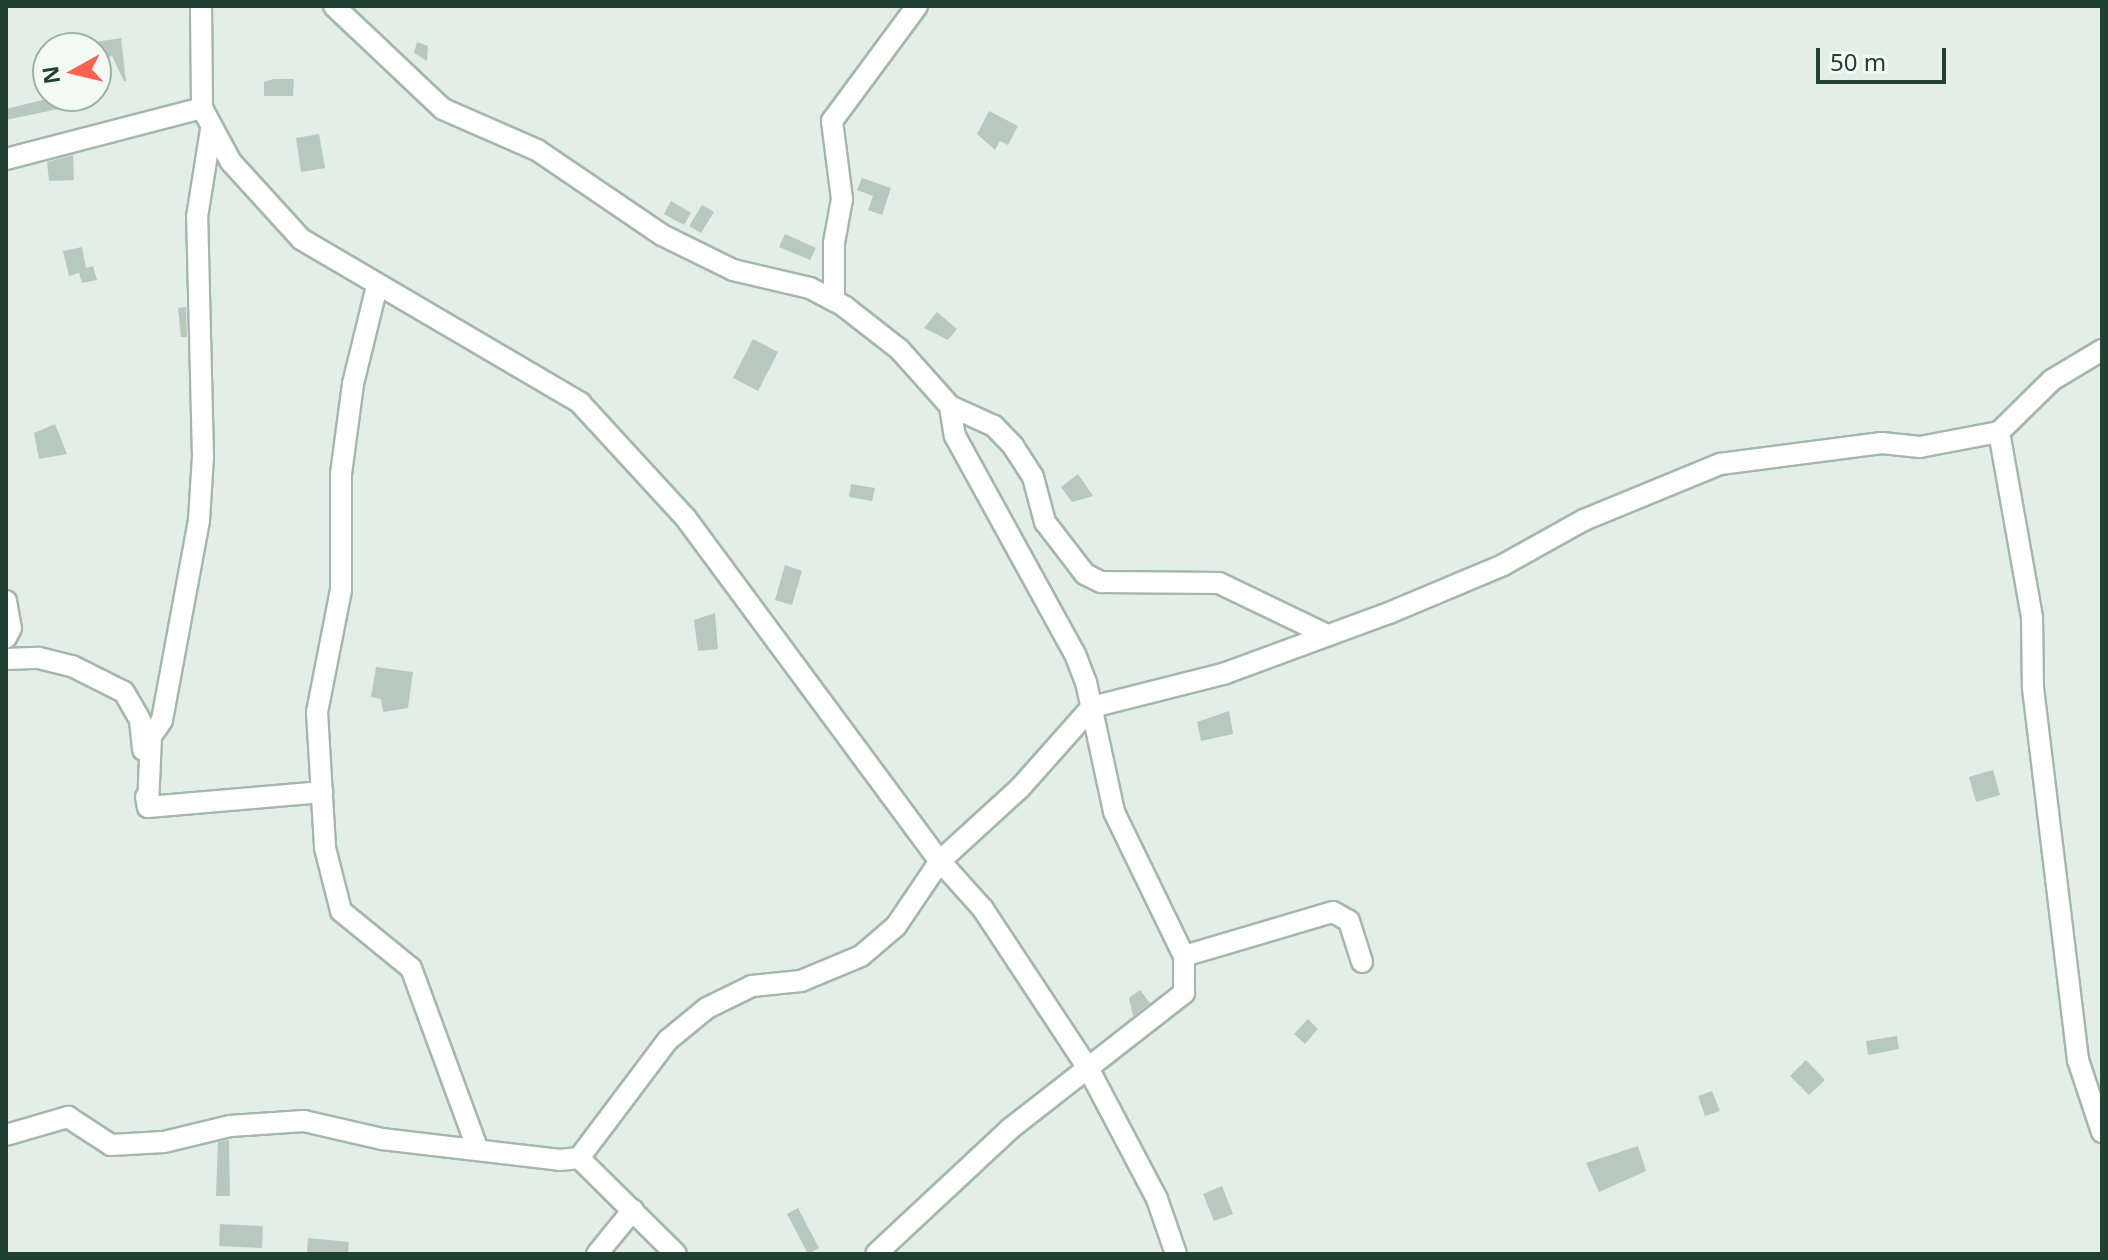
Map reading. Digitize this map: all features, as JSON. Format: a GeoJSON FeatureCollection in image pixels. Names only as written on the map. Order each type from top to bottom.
{"type":"FeatureCollection","features":[{"type":"Feature","properties":{"kind":"street"},"geometry":{"type":"LineString","coordinates":[[201,6],[202,108],[211,130],[280,221],[377,286],[580,403],[685,517],[940,861],[983,909],[1088,1068],[1157,1199],[1176,1254]]}},
{"type":"Feature","properties":{"kind":"street"},"geometry":{"type":"LineString","coordinates":[[334,6],[443,109],[537,150],[662,235],[733,270],[810,288],[834,301],[899,349],[950,406],[994,426],[1013,446],[1033,477],[1045,522],[1085,574],[1101,582],[1219,583],[1327,635]]}},
{"type":"Feature","properties":{"kind":"street"},"geometry":{"type":"LineString","coordinates":[[834,301],[834,243],[842,199],[832,121],[917,6]]}},
{"type":"Feature","properties":{"kind":"street"},"geometry":{"type":"LineString","coordinates":[[6,159],[202,108]]}},
{"type":"Feature","properties":{"kind":"street"},"geometry":{"type":"LineString","coordinates":[[148,807],[151,736],[162,720],[172,676],[199,520],[203,457],[197,217],[211,130]]}},
{"type":"Feature","properties":{"kind":"street"},"geometry":{"type":"LineString","coordinates":[[377,286],[353,384],[341,474],[341,590],[317,712],[325,848],[341,911],[411,968],[477,1147]]}},
{"type":"Feature","properties":{"kind":"street"},"geometry":{"type":"LineString","coordinates":[[6,1135],[68,1117],[111,1145],[164,1142],[230,1126],[304,1121],[382,1139],[477,1147],[560,1160],[579,1158],[661,1049],[689,1022],[729,995],[752,986],[801,981],[861,956],[896,926],[940,861],[1020,788],[1092,707],[1192,683],[1327,635],[1503,565],[1584,520],[1720,464],[1882,443],[1920,447],[1999,432],[2052,380],[2102,350]]}},
{"type":"Feature","properties":{"kind":"street"},"geometry":{"type":"LineString","coordinates":[[876,1254],[1010,1129],[1184,993],[1184,956],[1114,812],[1092,707],[1075,654],[955,436],[950,406]]}},
{"type":"Feature","properties":{"kind":"street"},"geometry":{"type":"LineString","coordinates":[[1999,432],[2032,618],[2033,688],[2078,1060],[2102,1132]]}},
{"type":"Feature","properties":{"kind":"street"},"geometry":{"type":"LineString","coordinates":[[6,601],[11,628],[6,638]]}},
{"type":"Feature","properties":{"kind":"street"},"geometry":{"type":"LineString","coordinates":[[6,659],[39,658],[72,666],[124,692],[140,720],[148,807]]}},
{"type":"Feature","properties":{"kind":"street"},"geometry":{"type":"LineString","coordinates":[[148,807],[322,792]]}},
{"type":"Feature","properties":{"kind":"street"},"geometry":{"type":"LineString","coordinates":[[1184,956],[1333,912],[1349,921],[1362,962]]}},
{"type":"Feature","properties":{"kind":"street"},"geometry":{"type":"LineString","coordinates":[[579,1158],[676,1254]]}},
{"type":"Feature","properties":{"kind":"street"},"geometry":{"type":"LineString","coordinates":[[597,1254],[633,1210]]}},
{"type":"Feature","properties":{"kind":"building"},"geometry":{"type":"Polygon","coordinates":[[[121,38],[126,81],[112,56],[112,39],[121,38]]]}},
{"type":"Feature","properties":{"kind":"building"},"geometry":{"type":"Polygon","coordinates":[[[417,42],[428,46],[427,61],[414,53],[417,42]]]}},
{"type":"Feature","properties":{"kind":"building"},"geometry":{"type":"Polygon","coordinates":[[[294,79],[293,96],[264,96],[264,82],[294,79]]]}},
{"type":"Feature","properties":{"kind":"building"},"geometry":{"type":"Polygon","coordinates":[[[32,103],[32,112],[44,112],[6,120],[6,109],[32,103]]]}},
{"type":"Feature","properties":{"kind":"building"},"geometry":{"type":"Polygon","coordinates":[[[989,111],[1018,126],[1008,145],[1000,141],[995,150],[977,134],[989,111]]]}},
{"type":"Feature","properties":{"kind":"building"},"geometry":{"type":"Polygon","coordinates":[[[319,134],[325,168],[301,172],[296,138],[319,134]]]}},
{"type":"Feature","properties":{"kind":"building"},"geometry":{"type":"Polygon","coordinates":[[[73,155],[74,180],[49,181],[47,162],[73,155]]]}},
{"type":"Feature","properties":{"kind":"building"},"geometry":{"type":"Polygon","coordinates":[[[862,178],[891,188],[882,215],[868,210],[873,196],[857,190],[862,178]]]}},
{"type":"Feature","properties":{"kind":"building"},"geometry":{"type":"Polygon","coordinates":[[[671,201],[691,213],[684,225],[664,214],[671,201]]]}},
{"type":"Feature","properties":{"kind":"building"},"geometry":{"type":"Polygon","coordinates":[[[702,205],[714,212],[701,233],[689,226],[702,205]]]}},
{"type":"Feature","properties":{"kind":"building"},"geometry":{"type":"Polygon","coordinates":[[[785,234],[816,248],[810,260],[779,247],[785,234]]]}},
{"type":"Feature","properties":{"kind":"building"},"geometry":{"type":"Polygon","coordinates":[[[82,247],[86,268],[93,266],[97,280],[82,283],[79,273],[69,276],[63,251],[82,247]]]}},
{"type":"Feature","properties":{"kind":"building"},"geometry":{"type":"Polygon","coordinates":[[[186,307],[187,337],[181,337],[178,308],[186,307]]]}},
{"type":"Feature","properties":{"kind":"building"},"geometry":{"type":"Polygon","coordinates":[[[937,312],[957,329],[948,340],[924,328],[937,312]]]}},
{"type":"Feature","properties":{"kind":"building"},"geometry":{"type":"Polygon","coordinates":[[[753,339],[778,352],[758,391],[733,378],[753,339]]]}},
{"type":"Feature","properties":{"kind":"building"},"geometry":{"type":"Polygon","coordinates":[[[55,424],[67,454],[39,459],[34,433],[55,424]]]}},
{"type":"Feature","properties":{"kind":"building"},"geometry":{"type":"Polygon","coordinates":[[[1078,474],[1093,496],[1072,502],[1061,487],[1078,474]]]}},
{"type":"Feature","properties":{"kind":"building"},"geometry":{"type":"Polygon","coordinates":[[[851,484],[875,488],[872,501],[849,497],[851,484]]]}},
{"type":"Feature","properties":{"kind":"building"},"geometry":{"type":"Polygon","coordinates":[[[785,565],[802,571],[792,605],[775,600],[785,565]]]}},
{"type":"Feature","properties":{"kind":"building"},"geometry":{"type":"Polygon","coordinates":[[[715,613],[718,649],[698,651],[694,620],[715,613]]]}},
{"type":"Feature","properties":{"kind":"building"},"geometry":{"type":"Polygon","coordinates":[[[376,667],[413,672],[408,708],[383,712],[381,699],[371,697],[376,667]]]}},
{"type":"Feature","properties":{"kind":"building"},"geometry":{"type":"Polygon","coordinates":[[[1229,711],[1233,734],[1201,741],[1197,722],[1229,711]]]}},
{"type":"Feature","properties":{"kind":"building"},"geometry":{"type":"Polygon","coordinates":[[[1993,770],[2000,795],[1976,802],[1969,777],[1993,770]]]}},
{"type":"Feature","properties":{"kind":"building"},"geometry":{"type":"Polygon","coordinates":[[[1140,990],[1150,1003],[1133,1016],[1129,998],[1140,990]]]}},
{"type":"Feature","properties":{"kind":"building"},"geometry":{"type":"Polygon","coordinates":[[[1308,1019],[1318,1029],[1305,1044],[1294,1034],[1308,1019]]]}},
{"type":"Feature","properties":{"kind":"building"},"geometry":{"type":"Polygon","coordinates":[[[1897,1036],[1899,1049],[1868,1055],[1866,1041],[1897,1036]]]}},
{"type":"Feature","properties":{"kind":"building"},"geometry":{"type":"Polygon","coordinates":[[[1806,1060],[1825,1080],[1809,1095],[1790,1076],[1806,1060]]]}},
{"type":"Feature","properties":{"kind":"building"},"geometry":{"type":"Polygon","coordinates":[[[1712,1091],[1720,1111],[1705,1116],[1698,1096],[1712,1091]]]}},
{"type":"Feature","properties":{"kind":"building"},"geometry":{"type":"Polygon","coordinates":[[[229,1140],[230,1196],[216,1196],[218,1142],[229,1140]]]}},
{"type":"Feature","properties":{"kind":"building"},"geometry":{"type":"Polygon","coordinates":[[[1638,1146],[1646,1171],[1599,1192],[1586,1163],[1638,1146]]]}},
{"type":"Feature","properties":{"kind":"building"},"geometry":{"type":"Polygon","coordinates":[[[1222,1186],[1233,1214],[1214,1221],[1203,1194],[1222,1186]]]}},
{"type":"Feature","properties":{"kind":"building"},"geometry":{"type":"Polygon","coordinates":[[[798,1208],[819,1248],[808,1254],[787,1214],[798,1208]]]}},
{"type":"Feature","properties":{"kind":"building"},"geometry":{"type":"Polygon","coordinates":[[[220,1224],[263,1226],[262,1248],[219,1246],[220,1224]]]}},
{"type":"Feature","properties":{"kind":"building"},"geometry":{"type":"Polygon","coordinates":[[[308,1238],[349,1242],[348,1254],[307,1253],[308,1238]]]}}]}
